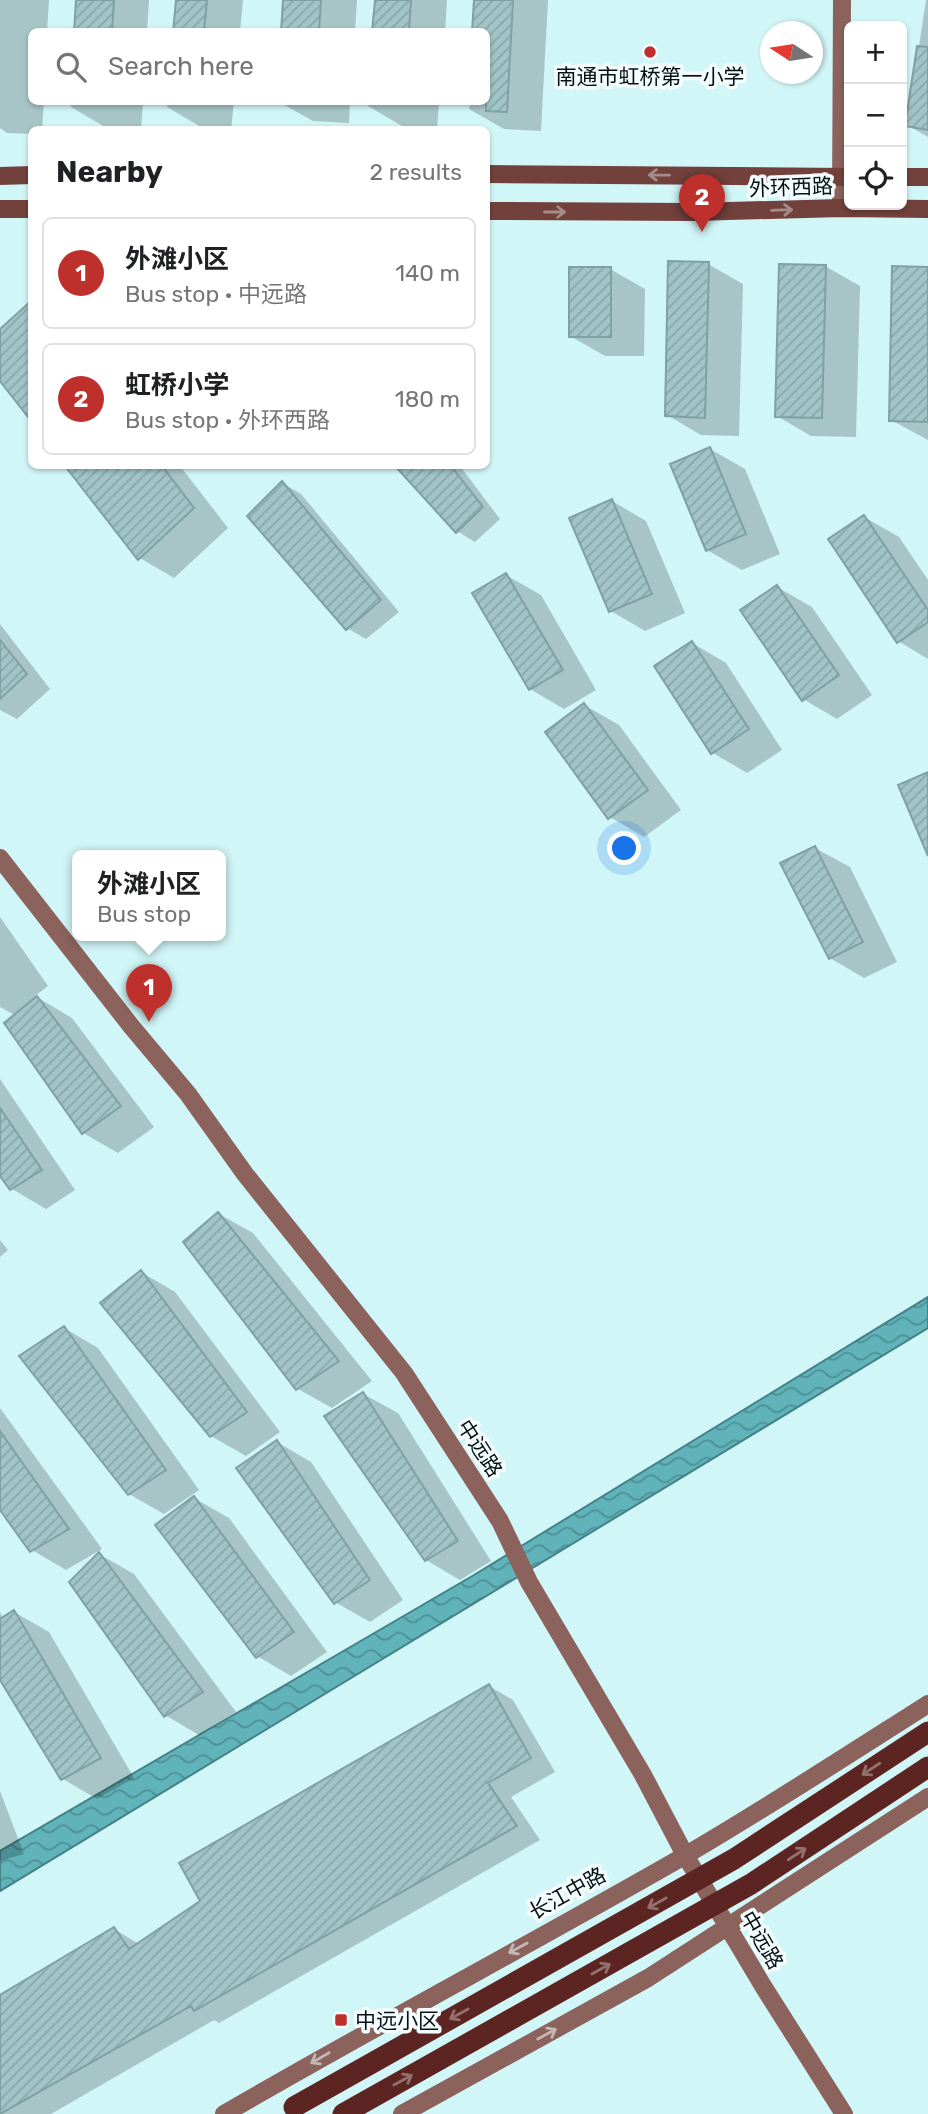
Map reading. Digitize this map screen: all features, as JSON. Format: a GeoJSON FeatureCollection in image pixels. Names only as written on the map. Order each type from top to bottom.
{"type":"FeatureCollection","features":[{"type":"Feature","properties":{"kind":"highway"},"geometry":{"type":"LineString","coordinates":[[293,2107],[734,1859],[928,1732]]}},
{"type":"Feature","properties":{"kind":"highway"},"geometry":{"type":"LineString","coordinates":[[344,2114],[751,1884],[928,1767]]}},
{"type":"Feature","properties":{"kind":"main road","name":"外环西路"},"geometry":{"type":"LineString","coordinates":[[490,174],[844,177]]}},
{"type":"Feature","properties":{"kind":"main road"},"geometry":{"type":"LineString","coordinates":[[0,176],[28,176]]}},
{"type":"Feature","properties":{"kind":"main road"},"geometry":{"type":"LineString","coordinates":[[907,177],[928,177]]}},
{"type":"Feature","properties":{"kind":"main road"},"geometry":{"type":"LineString","coordinates":[[0,209],[28,209]]}},
{"type":"Feature","properties":{"kind":"main road","name":"外环西路"},"geometry":{"type":"LineString","coordinates":[[490,211],[928,209]]}},
{"type":"Feature","properties":{"kind":"street"},"geometry":{"type":"LineString","coordinates":[[842,0],[844,147]]}},
{"type":"Feature","properties":{"kind":"street"},"geometry":{"type":"LineString","coordinates":[[841,208],[844,185]]}},
{"type":"Feature","properties":{"kind":"street","name":"中远路"},"geometry":{"type":"LineString","coordinates":[[0,858],[131,1026],[188,1094],[246,1174],[404,1373],[500,1521],[528,1582],[643,1775],[685,1855],[844,2114]]}},
{"type":"Feature","properties":{"kind":"street","name":"长江中路"},"geometry":{"type":"LineString","coordinates":[[224,2114],[351,2040],[685,1855],[928,1704]]}},
{"type":"Feature","properties":{"kind":"street"},"geometry":{"type":"LineString","coordinates":[[402,2114],[648,1979],[928,1797]]}},
{"type":"Feature","properties":{"kind":"water"},"geometry":{"type":"Polygon","coordinates":[[[928,1297],[928,1328],[0,1891],[0,1851],[474,1575],[928,1297]]]}},
{"type":"Feature","properties":{"kind":"building"},"geometry":{"type":"Polygon","coordinates":[[[76,0],[114,0],[112,28],[74,28],[76,0]]]}},
{"type":"Feature","properties":{"kind":"building"},"geometry":{"type":"Polygon","coordinates":[[[176,0],[207,0],[204,28],[173,28],[176,0]]]}},
{"type":"Feature","properties":{"kind":"building"},"geometry":{"type":"Polygon","coordinates":[[[283,0],[321,0],[319,28],[281,28],[283,0]]]}},
{"type":"Feature","properties":{"kind":"building"},"geometry":{"type":"Polygon","coordinates":[[[375,0],[411,0],[409,28],[372,28],[375,0]]]}},
{"type":"Feature","properties":{"kind":"building"},"geometry":{"type":"Polygon","coordinates":[[[474,0],[513,0],[507,112],[486,111],[486,105],[490,105],[490,28],[472,28],[474,0]]]}},
{"type":"Feature","properties":{"kind":"building"},"geometry":{"type":"Polygon","coordinates":[[[917,46],[928,47],[928,130],[907,126],[917,46]]]}},
{"type":"Feature","properties":{"kind":"building"},"geometry":{"type":"Polygon","coordinates":[[[668,261],[709,262],[705,418],[665,416],[668,261]]]}},
{"type":"Feature","properties":{"kind":"building"},"geometry":{"type":"Polygon","coordinates":[[[779,264],[826,265],[822,418],[775,417],[779,264]]]}},
{"type":"Feature","properties":{"kind":"building"},"geometry":{"type":"Polygon","coordinates":[[[892,266],[928,267],[928,422],[889,421],[892,266]]]}},
{"type":"Feature","properties":{"kind":"building"},"geometry":{"type":"Polygon","coordinates":[[[569,267],[611,267],[611,337],[569,337],[569,267]]]}},
{"type":"Feature","properties":{"kind":"building"},"geometry":{"type":"Polygon","coordinates":[[[28,304],[28,417],[0,381],[0,329],[28,304]]]}},
{"type":"Feature","properties":{"kind":"building"},"geometry":{"type":"Polygon","coordinates":[[[710,447],[746,534],[706,551],[670,464],[710,447]]]}},
{"type":"Feature","properties":{"kind":"building"},"geometry":{"type":"Polygon","coordinates":[[[67,469],[164,469],[194,508],[138,560],[67,469]]]}},
{"type":"Feature","properties":{"kind":"building"},"geometry":{"type":"Polygon","coordinates":[[[398,469],[453,469],[483,507],[456,533],[398,469]]]}},
{"type":"Feature","properties":{"kind":"building"},"geometry":{"type":"Polygon","coordinates":[[[282,481],[381,600],[346,630],[247,516],[282,481]]]}},
{"type":"Feature","properties":{"kind":"building"},"geometry":{"type":"Polygon","coordinates":[[[612,499],[652,594],[609,612],[569,518],[612,499]]]}},
{"type":"Feature","properties":{"kind":"building"},"geometry":{"type":"Polygon","coordinates":[[[864,515],[928,610],[928,622],[897,643],[828,539],[864,515]]]}},
{"type":"Feature","properties":{"kind":"building"},"geometry":{"type":"Polygon","coordinates":[[[506,573],[563,670],[529,690],[472,593],[506,573]]]}},
{"type":"Feature","properties":{"kind":"building"},"geometry":{"type":"Polygon","coordinates":[[[777,585],[839,675],[802,701],[740,610],[777,585]]]}},
{"type":"Feature","properties":{"kind":"building"},"geometry":{"type":"Polygon","coordinates":[[[0,640],[27,674],[0,699],[0,640]]]}},
{"type":"Feature","properties":{"kind":"building"},"geometry":{"type":"Polygon","coordinates":[[[692,641],[749,729],[711,754],[654,666],[692,641]]]}},
{"type":"Feature","properties":{"kind":"building"},"geometry":{"type":"Polygon","coordinates":[[[584,703],[648,790],[608,819],[545,732],[584,703]]]}},
{"type":"Feature","properties":{"kind":"building"},"geometry":{"type":"Polygon","coordinates":[[[928,772],[928,856],[898,785],[928,772]]]}},
{"type":"Feature","properties":{"kind":"building"},"geometry":{"type":"Polygon","coordinates":[[[815,846],[863,942],[829,959],[780,863],[815,846]]]}},
{"type":"Feature","properties":{"kind":"building"},"geometry":{"type":"Polygon","coordinates":[[[37,996],[121,1106],[82,1134],[4,1023],[37,996]]]}},
{"type":"Feature","properties":{"kind":"building"},"geometry":{"type":"Polygon","coordinates":[[[0,1108],[42,1170],[10,1190],[0,1176],[0,1108]]]}},
{"type":"Feature","properties":{"kind":"building"},"geometry":{"type":"Polygon","coordinates":[[[218,1212],[339,1361],[296,1390],[183,1242],[218,1212]]]}},
{"type":"Feature","properties":{"kind":"building"},"geometry":{"type":"Polygon","coordinates":[[[141,1270],[247,1412],[210,1437],[100,1303],[141,1270]]]}},
{"type":"Feature","properties":{"kind":"building"},"geometry":{"type":"Polygon","coordinates":[[[64,1326],[166,1470],[128,1495],[19,1356],[64,1326]]]}},
{"type":"Feature","properties":{"kind":"building"},"geometry":{"type":"Polygon","coordinates":[[[363,1392],[458,1541],[425,1561],[324,1416],[363,1392]]]}},
{"type":"Feature","properties":{"kind":"building"},"geometry":{"type":"Polygon","coordinates":[[[0,1431],[69,1529],[30,1552],[0,1510],[0,1431]]]}},
{"type":"Feature","properties":{"kind":"building"},"geometry":{"type":"Polygon","coordinates":[[[277,1440],[370,1580],[334,1604],[236,1468],[277,1440]]]}},
{"type":"Feature","properties":{"kind":"building"},"geometry":{"type":"Polygon","coordinates":[[[194,1496],[294,1632],[256,1658],[155,1525],[194,1496]]]}},
{"type":"Feature","properties":{"kind":"building"},"geometry":{"type":"Polygon","coordinates":[[[99,1552],[203,1692],[164,1717],[69,1582],[99,1552]]]}},
{"type":"Feature","properties":{"kind":"building"},"geometry":{"type":"Polygon","coordinates":[[[14,1610],[101,1758],[61,1780],[0,1680],[0,1619],[14,1610]]]}},
{"type":"Feature","properties":{"kind":"building"},"geometry":{"type":"Polygon","coordinates":[[[489,1684],[531,1758],[488,1783],[517,1826],[194,2011],[191,2006],[0,2114],[0,1995],[114,1927],[129,1949],[200,1901],[179,1863],[489,1684]]]}},
{"type":"Feature","properties":{"kind":"place","name":"南通市虹桥第一小学"},"geometry":{"type":"Point","coordinates":[650,52]}},
{"type":"Feature","properties":{"kind":"place","name":"虹桥小学"},"geometry":{"type":"Point","coordinates":[702,232]}},
{"type":"Feature","properties":{"kind":"place","name":"外滩小区"},"geometry":{"type":"Point","coordinates":[149,1022]}},
{"type":"Feature","properties":{"kind":"place","name":"中远小区"},"geometry":{"type":"Point","coordinates":[341,2020]}}]}
